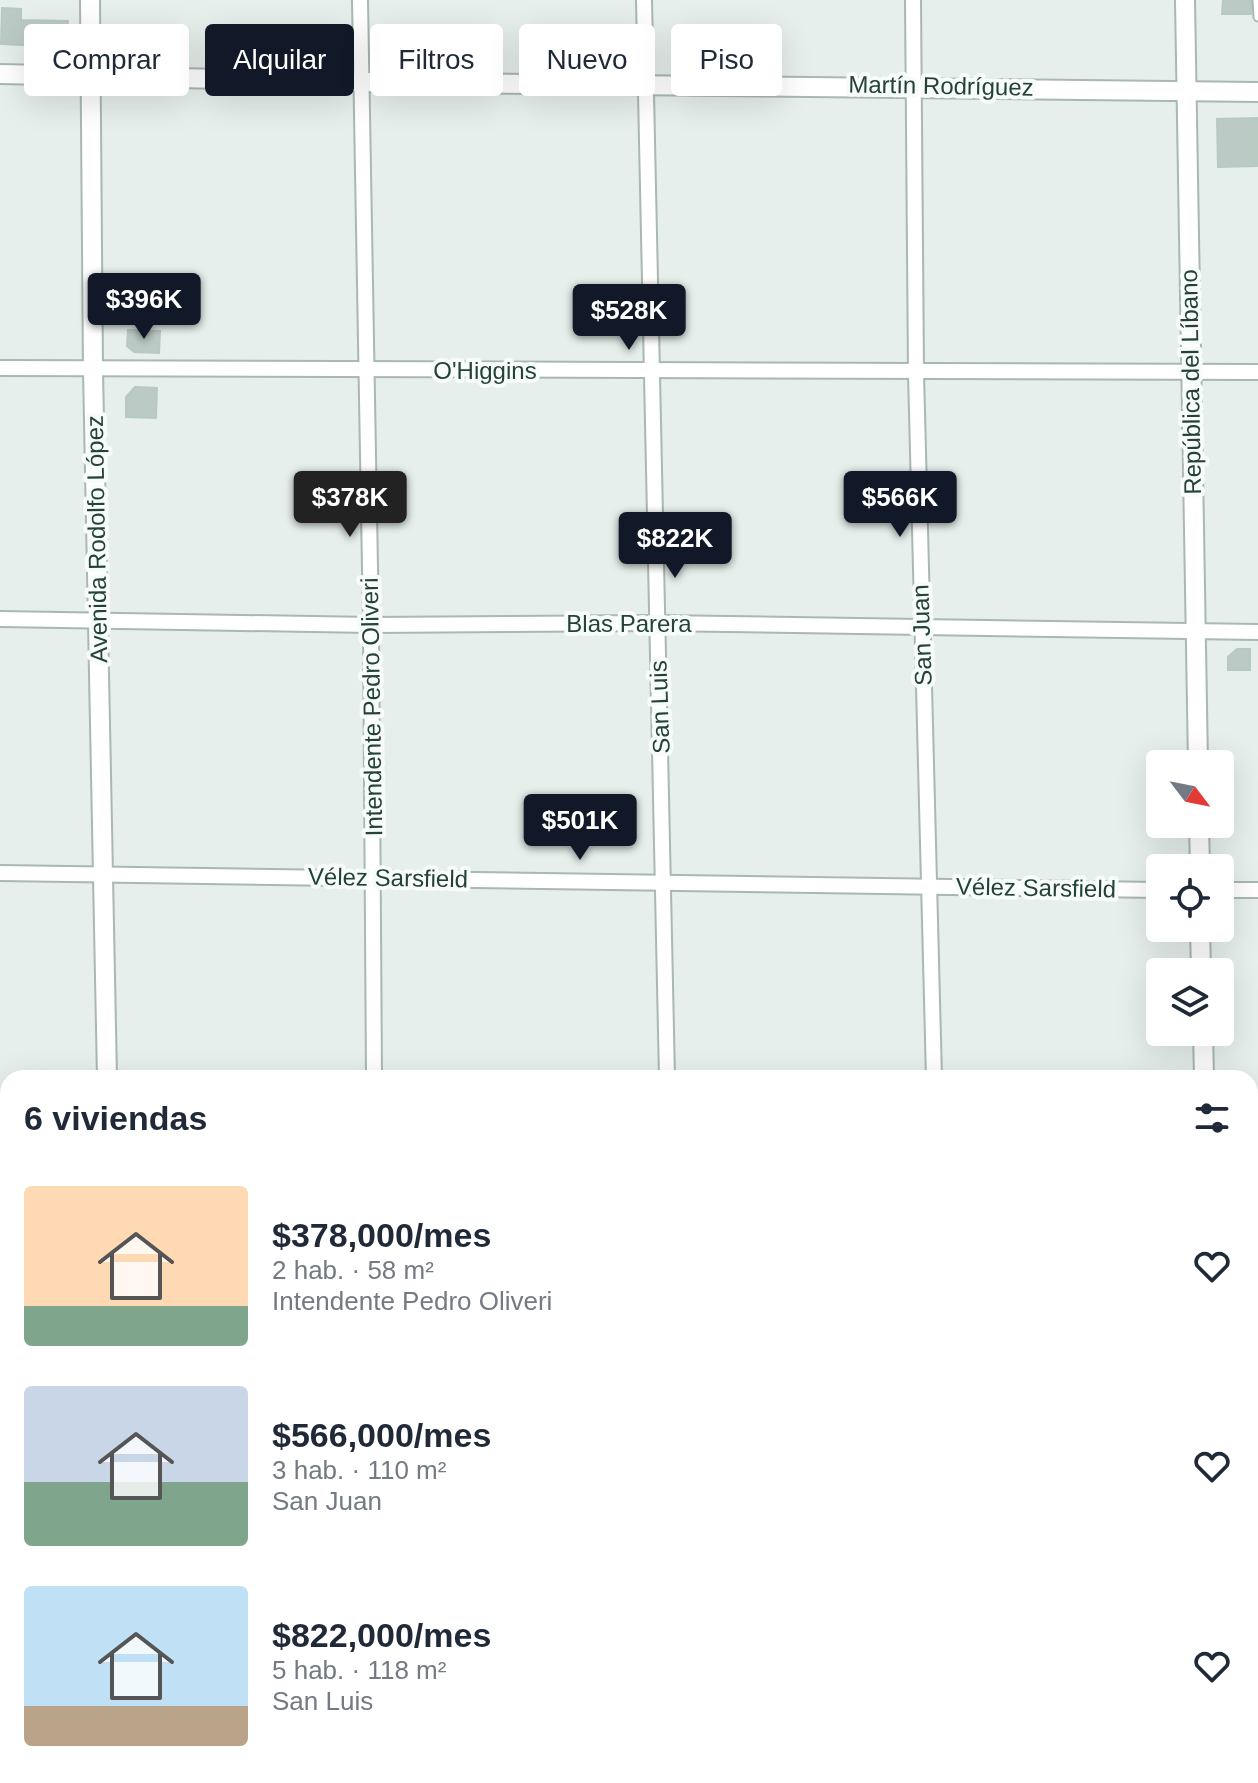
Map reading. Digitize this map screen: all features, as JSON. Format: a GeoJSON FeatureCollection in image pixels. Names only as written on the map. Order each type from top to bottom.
{"type":"FeatureCollection","features":[{"type":"Feature","properties":{"kind":"street","name":"Avenida Rodolfo López"},"geometry":{"type":"LineString","coordinates":[[90,0],[90,24]]}},
{"type":"Feature","properties":{"kind":"street","name":"Intendente Pedro Oliveri"},"geometry":{"type":"LineString","coordinates":[[360,0],[371,625],[374,1070]]}},
{"type":"Feature","properties":{"kind":"street","name":"San Luis"},"geometry":{"type":"LineString","coordinates":[[644,0],[644,24]]}},
{"type":"Feature","properties":{"kind":"street","name":"San Juan"},"geometry":{"type":"LineString","coordinates":[[913,0],[921,629],[932,886],[934,1070]]}},
{"type":"Feature","properties":{"kind":"street","name":"República del Líbano"},"geometry":{"type":"LineString","coordinates":[[1185,0],[1184,90],[1198,750]]}},
{"type":"Feature","properties":{"kind":"street","name":"Martín Rodríguez"},"geometry":{"type":"LineString","coordinates":[[0,74],[24,75]]}},
{"type":"Feature","properties":{"kind":"street","name":"Martín Rodríguez"},"geometry":{"type":"LineString","coordinates":[[189,78],[519,83]]}},
{"type":"Feature","properties":{"kind":"street","name":"Martín Rodríguez"},"geometry":{"type":"LineString","coordinates":[[655,83],[1258,92]]}},
{"type":"Feature","properties":{"kind":"street","name":"Avenida Rodolfo López"},"geometry":{"type":"LineString","coordinates":[[89,96],[107,1070]]}},
{"type":"Feature","properties":{"kind":"street","name":"San Luis"},"geometry":{"type":"LineString","coordinates":[[644,96],[666,882],[667,1070]]}},
{"type":"Feature","properties":{"kind":"street","name":"O'Higgins"},"geometry":{"type":"LineString","coordinates":[[0,368],[1258,372]]}},
{"type":"Feature","properties":{"kind":"street","name":"Blas Parera"},"geometry":{"type":"LineString","coordinates":[[0,619],[371,625],[657,623],[1258,632]]}},
{"type":"Feature","properties":{"kind":"street","name":"Vélez Sarsfield"},"geometry":{"type":"LineString","coordinates":[[0,873],[1146,890]]}},
{"type":"Feature","properties":{"kind":"street"},"geometry":{"type":"LineString","coordinates":[[1234,890],[1258,890]]}},
{"type":"Feature","properties":{"kind":"street"},"geometry":{"type":"LineString","coordinates":[[1203,1046],[1204,1070]]}},
{"type":"Feature","properties":{"kind":"lane"},"geometry":{"type":"LineString","coordinates":[[1257,0],[1258,17]]}},
{"type":"Feature","properties":{"kind":"building"},"geometry":{"type":"Polygon","coordinates":[[[1223,0],[1251,0],[1251,14],[1222,14],[1223,0]]]}},
{"type":"Feature","properties":{"kind":"building"},"geometry":{"type":"Polygon","coordinates":[[[2,8],[21,9],[21,20],[68,21],[68,24],[24,24],[24,45],[1,44],[2,8]]]}},
{"type":"Feature","properties":{"kind":"building"},"geometry":{"type":"Polygon","coordinates":[[[1258,118],[1258,166],[1218,167],[1217,119],[1258,118]]]}},
{"type":"Feature","properties":{"kind":"building"},"geometry":{"type":"Polygon","coordinates":[[[128,330],[160,331],[159,353],[134,352],[127,346],[128,330]]]}},
{"type":"Feature","properties":{"kind":"building"},"geometry":{"type":"Polygon","coordinates":[[[135,387],[157,388],[156,418],[126,417],[126,397],[135,387]]]}},
{"type":"Feature","properties":{"kind":"building"},"geometry":{"type":"Polygon","coordinates":[[[1237,649],[1250,649],[1250,670],[1228,670],[1228,657],[1237,649]]]}}]}
